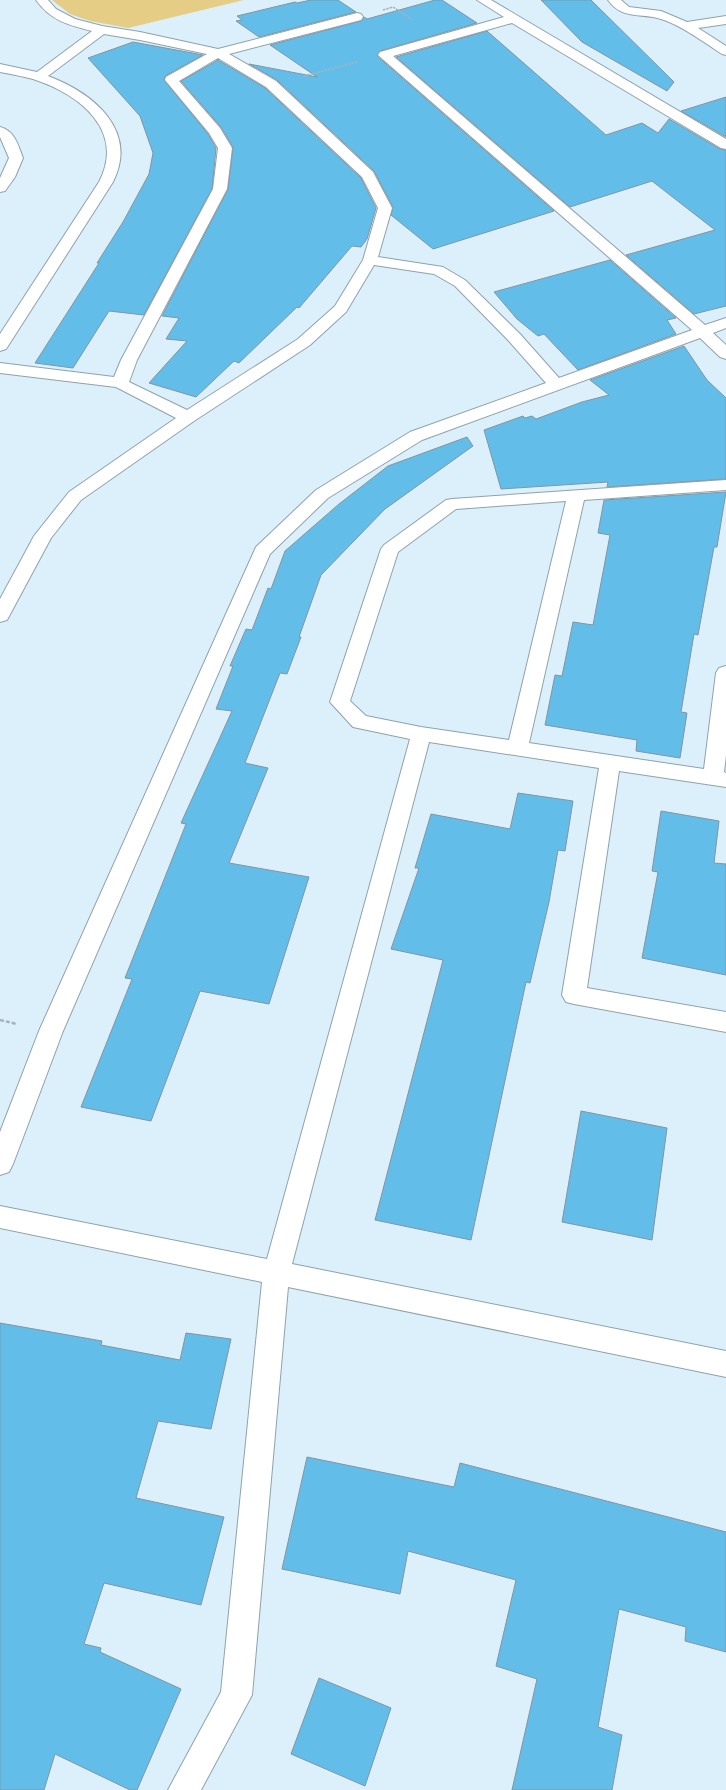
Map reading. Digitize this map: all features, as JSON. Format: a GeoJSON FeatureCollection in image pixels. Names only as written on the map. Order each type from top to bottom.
{"type":"FeatureCollection","features":[{"type":"Feature","properties":{"kind":"street"},"geometry":{"type":"LineString","coordinates":[[0,616],[43,536],[75,496],[188,417],[304,342],[341,308],[370,260],[385,208],[368,175],[271,84],[218,53],[140,36],[102,30],[71,22],[52,12],[42,0]]}},
{"type":"Feature","properties":{"kind":"street"},"geometry":{"type":"LineString","coordinates":[[483,0],[726,145]]}},
{"type":"Feature","properties":{"kind":"street"},"geometry":{"type":"LineString","coordinates":[[614,0],[625,10],[657,14],[686,26],[726,51]]}},
{"type":"Feature","properties":{"kind":"street"},"geometry":{"type":"LineString","coordinates":[[120,383],[129,360],[220,189],[226,148],[215,131],[171,80],[218,53],[357,17]]}},
{"type":"Feature","properties":{"kind":"street"},"geometry":{"type":"LineString","coordinates":[[384,55],[514,18]]}},
{"type":"Feature","properties":{"kind":"street"},"geometry":{"type":"LineString","coordinates":[[686,26],[726,20]]}},
{"type":"Feature","properties":{"kind":"street"},"geometry":{"type":"LineString","coordinates":[[39,77],[102,30]]}},
{"type":"Feature","properties":{"kind":"street"},"geometry":{"type":"LineString","coordinates":[[384,55],[703,332],[726,354]]}},
{"type":"Feature","properties":{"kind":"street"},"geometry":{"type":"LineString","coordinates":[[0,68],[39,77],[70,90],[95,110],[108,127],[114,144],[114,163],[106,182],[0,346]]}},
{"type":"Feature","properties":{"kind":"street"},"geometry":{"type":"LineString","coordinates":[[0,131],[8,137],[16,158],[8,177],[0,188]]}},
{"type":"Feature","properties":{"kind":"street"},"geometry":{"type":"LineString","coordinates":[[370,260],[438,270],[460,283],[514,337],[556,385]]}},
{"type":"Feature","properties":{"kind":"street"},"geometry":{"type":"LineString","coordinates":[[0,1164],[51,1031],[262,551],[322,494],[416,436],[726,323]]}},
{"type":"Feature","properties":{"kind":"street"},"geometry":{"type":"LineString","coordinates":[[0,368],[120,383],[129,389],[188,417]]}},
{"type":"Feature","properties":{"kind":"street"},"geometry":{"type":"LineString","coordinates":[[726,485],[452,504],[390,549],[340,702],[360,722],[421,734],[518,747],[610,763],[720,779],[726,673]]}},
{"type":"Feature","properties":{"kind":"street"},"geometry":{"type":"LineString","coordinates":[[518,747],[576,496]]}},
{"type":"Feature","properties":{"kind":"street"},"geometry":{"type":"LineString","coordinates":[[184,1790],[236,1696],[276,1274],[421,734]]}},
{"type":"Feature","properties":{"kind":"street"},"geometry":{"type":"LineString","coordinates":[[610,763],[574,995],[726,1022]]}},
{"type":"Feature","properties":{"kind":"street"},"geometry":{"type":"LineString","coordinates":[[0,1217],[726,1364]]}},
{"type":"Feature","properties":{"kind":"path"},"geometry":{"type":"LineString","coordinates":[[357,17],[393,7],[441,40]]}},
{"type":"Feature","properties":{"kind":"path"},"geometry":{"type":"LineString","coordinates":[[271,84],[384,55]]}},
{"type":"Feature","properties":{"kind":"shaded area"},"geometry":{"type":"Polygon","coordinates":[[[52,0],[244,0],[128,28],[90,21],[70,14],[52,0]]]}},
{"type":"Feature","properties":{"kind":"building"},"geometry":{"type":"Polygon","coordinates":[[[311,0],[338,0],[356,12],[259,37],[236,21],[242,20],[237,16],[295,2],[297,3],[311,0]]]}},
{"type":"Feature","properties":{"kind":"building"},"geometry":{"type":"Polygon","coordinates":[[[435,0],[442,0],[477,23],[380,51],[377,56],[554,211],[433,249],[391,215],[393,207],[374,171],[277,80],[249,64],[317,77],[270,45],[361,21],[364,17],[367,19],[435,0]]]}},
{"type":"Feature","properties":{"kind":"building"},"geometry":{"type":"Polygon","coordinates":[[[541,0],[591,0],[674,82],[667,91],[582,42],[541,0]]]}},
{"type":"Feature","properties":{"kind":"building"},"geometry":{"type":"Polygon","coordinates":[[[487,31],[606,135],[642,123],[658,133],[669,119],[720,149],[726,150],[726,306],[694,314],[626,255],[715,230],[652,181],[570,207],[396,57],[487,31]]]}},
{"type":"Feature","properties":{"kind":"building"},"geometry":{"type":"Polygon","coordinates":[[[133,42],[203,55],[165,76],[164,80],[208,134],[216,148],[212,189],[144,315],[109,311],[73,368],[35,363],[99,263],[97,263],[123,222],[149,174],[153,153],[140,116],[88,58],[133,42]]]}},
{"type":"Feature","properties":{"kind":"building"},"geometry":{"type":"Polygon","coordinates":[[[218,60],[265,88],[361,178],[376,208],[367,239],[361,247],[352,246],[299,308],[297,307],[239,363],[234,361],[196,397],[149,383],[187,341],[166,339],[179,318],[162,316],[228,189],[233,147],[221,127],[181,81],[218,60]]]}},
{"type":"Feature","properties":{"kind":"building"},"geometry":{"type":"Polygon","coordinates":[[[726,97],[726,137],[681,111],[726,97]]]}},
{"type":"Feature","properties":{"kind":"building"},"geometry":{"type":"Polygon","coordinates":[[[610,260],[676,318],[667,320],[676,334],[578,370],[544,334],[538,336],[517,319],[494,292],[610,260]]]}},
{"type":"Feature","properties":{"kind":"building"},"geometry":{"type":"Polygon","coordinates":[[[684,346],[707,380],[726,398],[726,479],[607,487],[608,482],[501,489],[484,430],[523,416],[525,418],[532,416],[536,419],[582,402],[609,395],[590,380],[684,346]]]}},
{"type":"Feature","properties":{"kind":"building"},"geometry":{"type":"Polygon","coordinates":[[[467,437],[473,446],[385,509],[321,575],[299,637],[301,637],[287,674],[280,673],[245,763],[268,768],[229,863],[309,877],[269,1004],[200,991],[151,1121],[81,1107],[132,979],[125,978],[186,824],[181,823],[232,711],[216,709],[233,666],[230,666],[246,629],[252,630],[268,588],[271,589],[285,551],[339,504],[388,466],[467,437]]]}},
{"type":"Feature","properties":{"kind":"building"},"geometry":{"type":"Polygon","coordinates":[[[726,492],[717,547],[714,547],[698,635],[694,634],[681,712],[687,713],[680,758],[636,751],[637,740],[545,725],[555,675],[562,676],[573,622],[593,625],[610,535],[598,533],[604,500],[726,492]]]}},
{"type":"Feature","properties":{"kind":"building"},"geometry":{"type":"Polygon","coordinates":[[[518,793],[573,801],[565,851],[558,850],[549,902],[530,983],[526,982],[471,1240],[375,1220],[443,960],[391,949],[419,868],[415,868],[431,814],[510,829],[518,793]]]}},
{"type":"Feature","properties":{"kind":"building"},"geometry":{"type":"Polygon","coordinates":[[[661,811],[719,821],[714,863],[726,864],[726,975],[642,958],[658,872],[652,871],[661,811]]]}},
{"type":"Feature","properties":{"kind":"building"},"geometry":{"type":"Polygon","coordinates":[[[581,1111],[667,1128],[652,1240],[562,1222],[581,1111]]]}},
{"type":"Feature","properties":{"kind":"building"},"geometry":{"type":"Polygon","coordinates":[[[0,1323],[102,1341],[101,1345],[180,1360],[186,1333],[231,1339],[211,1429],[158,1421],[136,1498],[224,1517],[201,1605],[104,1583],[84,1644],[101,1648],[100,1652],[181,1689],[137,1790],[130,1790],[55,1754],[44,1790],[0,1790],[0,1323]]]}},
{"type":"Feature","properties":{"kind":"building"},"geometry":{"type":"Polygon","coordinates":[[[307,1457],[454,1487],[460,1463],[726,1532],[726,1652],[685,1641],[686,1627],[619,1609],[598,1727],[622,1735],[612,1790],[512,1790],[537,1679],[496,1666],[516,1580],[408,1551],[400,1594],[282,1569],[307,1457]]]}},
{"type":"Feature","properties":{"kind":"building"},"geometry":{"type":"Polygon","coordinates":[[[319,1678],[391,1708],[365,1786],[291,1754],[319,1678]]]}}]}
